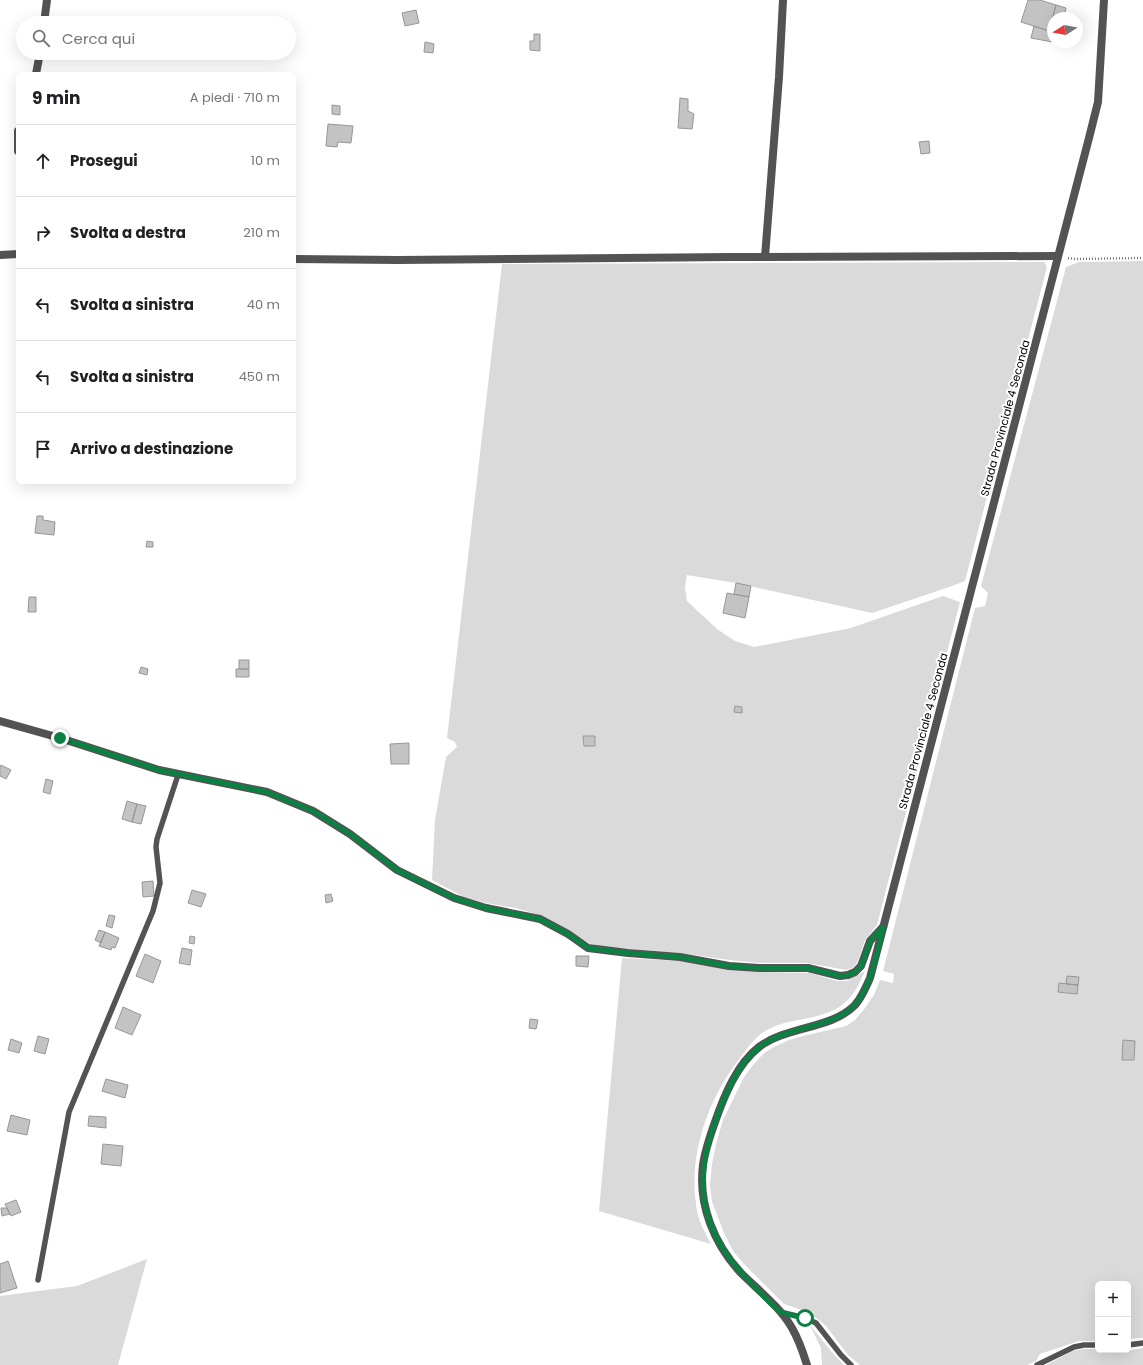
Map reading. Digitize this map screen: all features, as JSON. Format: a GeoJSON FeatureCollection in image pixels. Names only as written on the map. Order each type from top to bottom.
{"type":"FeatureCollection","features":[{"type":"Feature","properties":{"kind":"street"},"geometry":{"type":"LineString","coordinates":[[45,16],[47,0]]}},
{"type":"Feature","properties":{"kind":"street"},"geometry":{"type":"LineString","coordinates":[[765,257],[783,0]]}},
{"type":"Feature","properties":{"kind":"street","name":"Strada Provinciale 4 Seconda"},"geometry":{"type":"LineString","coordinates":[[807,1365],[801,1346],[792,1328],[780,1312],[731,1261],[716,1238],[704,1205],[702,1184],[703,1165],[708,1142],[727,1092],[745,1062],[758,1048],[769,1040],[783,1034],[837,1017],[856,1004],[870,978],[1090,138],[1098,102],[1104,0]]}},
{"type":"Feature","properties":{"kind":"street"},"geometry":{"type":"LineString","coordinates":[[36,72],[39,60]]}},
{"type":"Feature","properties":{"kind":"street"},"geometry":{"type":"LineString","coordinates":[[0,255],[16,254]]}},
{"type":"Feature","properties":{"kind":"street"},"geometry":{"type":"LineString","coordinates":[[296,259],[398,260],[1058,256]]}},
{"type":"Feature","properties":{"kind":"street"},"geometry":{"type":"LineString","coordinates":[[0,721],[159,770],[267,792],[313,811],[350,834],[397,870],[454,898],[486,908],[540,919],[568,934],[588,948],[680,957],[729,966],[759,968],[808,968],[840,976],[855,972],[861,966],[870,941],[883,927]]}},
{"type":"Feature","properties":{"kind":"lane"},"geometry":{"type":"LineString","coordinates":[[38,1280],[70,1112],[153,911],[160,884],[156,847],[157,840],[178,775]]}},
{"type":"Feature","properties":{"kind":"lane"},"geometry":{"type":"LineString","coordinates":[[780,1312],[805,1318],[816,1323],[841,1355],[851,1365]]}},
{"type":"Feature","properties":{"kind":"lane"},"geometry":{"type":"LineString","coordinates":[[1131,1345],[1143,1343]]}},
{"type":"Feature","properties":{"kind":"lane"},"geometry":{"type":"LineString","coordinates":[[1037,1365],[1074,1347],[1084,1345],[1095,1346]]}},
{"type":"Feature","properties":{"kind":"path"},"geometry":{"type":"LineString","coordinates":[[1058,256],[1075,259],[1143,258]]}},
{"type":"Feature","properties":{"kind":"shaded area"},"geometry":{"type":"Polygon","coordinates":[[[1143,261],[1143,1338],[1131,1339],[1131,1281],[1095,1281],[1095,1341],[1079,1341],[1040,1354],[1036,1361],[1027,1365],[860,1365],[848,1355],[826,1326],[810,1313],[784,1304],[733,1251],[712,1202],[710,1185],[712,1164],[723,1120],[744,1077],[764,1053],[789,1040],[846,1026],[855,1020],[865,1008],[874,995],[880,980],[893,983],[894,974],[883,971],[975,608],[985,606],[988,593],[981,586],[1066,267],[1079,262],[1143,261]]]}},
{"type":"Feature","properties":{"kind":"shaded area"},"geometry":{"type":"Polygon","coordinates":[[[1044,262],[1047,267],[965,581],[872,613],[736,583],[687,575],[685,587],[687,601],[717,629],[735,641],[754,647],[851,628],[943,596],[960,602],[877,925],[865,940],[857,963],[852,968],[846,970],[807,963],[759,963],[680,953],[606,947],[591,944],[540,915],[464,897],[432,880],[435,820],[446,757],[457,747],[455,742],[447,738],[502,264],[1044,262]]]}},
{"type":"Feature","properties":{"kind":"shaded area"},"geometry":{"type":"Polygon","coordinates":[[[622,958],[680,961],[761,972],[810,973],[837,981],[846,981],[865,971],[854,993],[840,1006],[823,1014],[787,1022],[767,1030],[752,1042],[729,1073],[705,1123],[696,1159],[695,1196],[698,1215],[711,1244],[599,1211],[622,958]]]}},
{"type":"Feature","properties":{"kind":"shaded area"},"geometry":{"type":"Polygon","coordinates":[[[147,1259],[118,1365],[0,1365],[0,1296],[77,1286],[147,1259]]]}},
{"type":"Feature","properties":{"kind":"shaded area"},"geometry":{"type":"Polygon","coordinates":[[[810,1325],[844,1365],[822,1365],[821,1348],[810,1325]]]}},
{"type":"Feature","properties":{"kind":"shaded area"},"geometry":{"type":"Polygon","coordinates":[[[1143,1348],[1143,1365],[1046,1365],[1073,1351],[1084,1349],[1095,1349],[1095,1353],[1131,1353],[1131,1350],[1143,1348]]]}},
{"type":"Feature","properties":{"kind":"building"},"geometry":{"type":"Polygon","coordinates":[[[1028,0],[1040,0],[1056,5],[1054,12],[1047,12],[1047,30],[1021,22],[1028,0]]]}},
{"type":"Feature","properties":{"kind":"building"},"geometry":{"type":"Polygon","coordinates":[[[1056,5],[1066,8],[1065,12],[1054,12],[1056,5]]]}},
{"type":"Feature","properties":{"kind":"building"},"geometry":{"type":"Polygon","coordinates":[[[416,10],[419,23],[405,26],[402,13],[416,10]]]}},
{"type":"Feature","properties":{"kind":"building"},"geometry":{"type":"Polygon","coordinates":[[[1034,26],[1047,30],[1047,41],[1031,38],[1034,26]]]}},
{"type":"Feature","properties":{"kind":"building"},"geometry":{"type":"Polygon","coordinates":[[[534,34],[540,34],[540,51],[530,50],[530,41],[534,41],[534,34]]]}},
{"type":"Feature","properties":{"kind":"building"},"geometry":{"type":"Polygon","coordinates":[[[425,42],[434,44],[433,53],[424,52],[425,42]]]}},
{"type":"Feature","properties":{"kind":"building"},"geometry":{"type":"Polygon","coordinates":[[[680,98],[688,99],[688,111],[694,114],[692,129],[678,128],[680,98]]]}},
{"type":"Feature","properties":{"kind":"building"},"geometry":{"type":"Polygon","coordinates":[[[332,105],[340,106],[340,115],[332,114],[332,105]]]}},
{"type":"Feature","properties":{"kind":"building"},"geometry":{"type":"Polygon","coordinates":[[[328,124],[353,126],[351,143],[338,142],[337,147],[326,146],[328,124]]]}},
{"type":"Feature","properties":{"kind":"building"},"geometry":{"type":"Polygon","coordinates":[[[929,141],[930,153],[921,154],[919,142],[929,141]]]}},
{"type":"Feature","properties":{"kind":"building"},"geometry":{"type":"Polygon","coordinates":[[[37,516],[43,516],[43,520],[55,522],[54,535],[35,533],[37,516]]]}},
{"type":"Feature","properties":{"kind":"building"},"geometry":{"type":"Polygon","coordinates":[[[147,541],[153,542],[153,547],[146,547],[147,541]]]}},
{"type":"Feature","properties":{"kind":"building"},"geometry":{"type":"Polygon","coordinates":[[[736,583],[751,586],[749,597],[734,594],[736,583]]]}},
{"type":"Feature","properties":{"kind":"building"},"geometry":{"type":"Polygon","coordinates":[[[727,593],[749,597],[745,618],[723,613],[727,593]]]}},
{"type":"Feature","properties":{"kind":"building"},"geometry":{"type":"Polygon","coordinates":[[[29,597],[36,597],[36,612],[28,612],[29,597]]]}},
{"type":"Feature","properties":{"kind":"building"},"geometry":{"type":"Polygon","coordinates":[[[239,660],[249,660],[249,669],[239,669],[239,660]]]}},
{"type":"Feature","properties":{"kind":"building"},"geometry":{"type":"Polygon","coordinates":[[[141,667],[148,669],[147,675],[139,673],[141,667]]]}},
{"type":"Feature","properties":{"kind":"building"},"geometry":{"type":"Polygon","coordinates":[[[236,669],[249,669],[249,677],[236,677],[236,669]]]}},
{"type":"Feature","properties":{"kind":"building"},"geometry":{"type":"Polygon","coordinates":[[[735,706],[742,707],[742,713],[734,712],[735,706]]]}},
{"type":"Feature","properties":{"kind":"building"},"geometry":{"type":"Polygon","coordinates":[[[583,736],[595,736],[595,746],[584,746],[583,736]]]}},
{"type":"Feature","properties":{"kind":"building"},"geometry":{"type":"Polygon","coordinates":[[[409,743],[409,764],[391,764],[390,744],[409,743]]]}},
{"type":"Feature","properties":{"kind":"building"},"geometry":{"type":"Polygon","coordinates":[[[1,765],[11,770],[6,779],[0,776],[1,765]]]}},
{"type":"Feature","properties":{"kind":"building"},"geometry":{"type":"Polygon","coordinates":[[[46,779],[53,781],[50,794],[43,792],[46,779]]]}},
{"type":"Feature","properties":{"kind":"building"},"geometry":{"type":"Polygon","coordinates":[[[127,801],[137,804],[132,822],[122,819],[127,801]]]}},
{"type":"Feature","properties":{"kind":"building"},"geometry":{"type":"Polygon","coordinates":[[[137,804],[146,806],[141,824],[132,822],[137,804]]]}},
{"type":"Feature","properties":{"kind":"building"},"geometry":{"type":"Polygon","coordinates":[[[153,881],[154,896],[143,897],[142,882],[153,881]]]}},
{"type":"Feature","properties":{"kind":"building"},"geometry":{"type":"Polygon","coordinates":[[[192,890],[206,894],[201,907],[188,903],[192,890]]]}},
{"type":"Feature","properties":{"kind":"building"},"geometry":{"type":"Polygon","coordinates":[[[331,894],[333,901],[326,903],[325,895],[331,894]]]}},
{"type":"Feature","properties":{"kind":"building"},"geometry":{"type":"Polygon","coordinates":[[[109,915],[115,916],[112,928],[106,926],[109,915]]]}},
{"type":"Feature","properties":{"kind":"building"},"geometry":{"type":"Polygon","coordinates":[[[99,930],[105,932],[101,943],[95,940],[99,930]]]}},
{"type":"Feature","properties":{"kind":"building"},"geometry":{"type":"Polygon","coordinates":[[[105,932],[119,938],[115,948],[112,947],[111,950],[99,946],[105,932]]]}},
{"type":"Feature","properties":{"kind":"building"},"geometry":{"type":"Polygon","coordinates":[[[190,936],[195,937],[194,944],[189,943],[190,936]]]}},
{"type":"Feature","properties":{"kind":"building"},"geometry":{"type":"Polygon","coordinates":[[[182,948],[192,950],[190,965],[179,963],[182,948]]]}},
{"type":"Feature","properties":{"kind":"building"},"geometry":{"type":"Polygon","coordinates":[[[145,954],[161,961],[153,983],[136,976],[145,954]]]}},
{"type":"Feature","properties":{"kind":"building"},"geometry":{"type":"Polygon","coordinates":[[[576,956],[589,956],[588,967],[576,966],[576,956]]]}},
{"type":"Feature","properties":{"kind":"building"},"geometry":{"type":"Polygon","coordinates":[[[1067,976],[1079,977],[1078,985],[1066,984],[1067,976]]]}},
{"type":"Feature","properties":{"kind":"building"},"geometry":{"type":"Polygon","coordinates":[[[1059,983],[1078,985],[1077,994],[1058,992],[1059,983]]]}},
{"type":"Feature","properties":{"kind":"building"},"geometry":{"type":"Polygon","coordinates":[[[123,1007],[141,1015],[132,1035],[115,1028],[123,1007]]]}},
{"type":"Feature","properties":{"kind":"building"},"geometry":{"type":"Polygon","coordinates":[[[530,1019],[538,1020],[536,1029],[529,1028],[530,1019]]]}},
{"type":"Feature","properties":{"kind":"building"},"geometry":{"type":"Polygon","coordinates":[[[38,1036],[49,1039],[45,1054],[34,1051],[38,1036]]]}},
{"type":"Feature","properties":{"kind":"building"},"geometry":{"type":"Polygon","coordinates":[[[11,1039],[22,1043],[19,1053],[8,1050],[11,1039]]]}},
{"type":"Feature","properties":{"kind":"building"},"geometry":{"type":"Polygon","coordinates":[[[1123,1040],[1135,1041],[1134,1060],[1122,1060],[1123,1040]]]}},
{"type":"Feature","properties":{"kind":"building"},"geometry":{"type":"Polygon","coordinates":[[[106,1079],[128,1085],[125,1098],[102,1091],[106,1079]]]}},
{"type":"Feature","properties":{"kind":"building"},"geometry":{"type":"Polygon","coordinates":[[[11,1115],[30,1120],[27,1135],[7,1131],[11,1115]]]}},
{"type":"Feature","properties":{"kind":"building"},"geometry":{"type":"Polygon","coordinates":[[[89,1116],[106,1117],[106,1128],[88,1126],[89,1116]]]}},
{"type":"Feature","properties":{"kind":"building"},"geometry":{"type":"Polygon","coordinates":[[[103,1144],[123,1146],[121,1166],[101,1164],[103,1144]]]}},
{"type":"Feature","properties":{"kind":"building"},"geometry":{"type":"Polygon","coordinates":[[[16,1200],[21,1212],[11,1216],[5,1204],[16,1200]]]}},
{"type":"Feature","properties":{"kind":"building"},"geometry":{"type":"Polygon","coordinates":[[[1,1208],[7,1208],[10,1214],[2,1216],[1,1208]]]}},
{"type":"Feature","properties":{"kind":"building"},"geometry":{"type":"Polygon","coordinates":[[[8,1261],[17,1288],[0,1293],[0,1264],[8,1261]]]}},
{"type":"Feature","properties":{"kind":"route"},"geometry":{"type":"LineString","coordinates":[[60,738],[159,770],[197,779],[267,792],[313,811],[350,834],[397,870],[454,898],[486,908],[540,919],[568,934],[588,948],[680,957],[729,966],[759,968],[808,968],[840,976],[855,972],[861,966],[870,941],[883,927],[870,978],[856,1004],[848,1011],[837,1017],[769,1040],[758,1048],[745,1062],[737,1073],[727,1092],[708,1142],[703,1165],[702,1184],[704,1205],[716,1238],[727,1255],[740,1271],[780,1312],[805,1318]]}}]}
